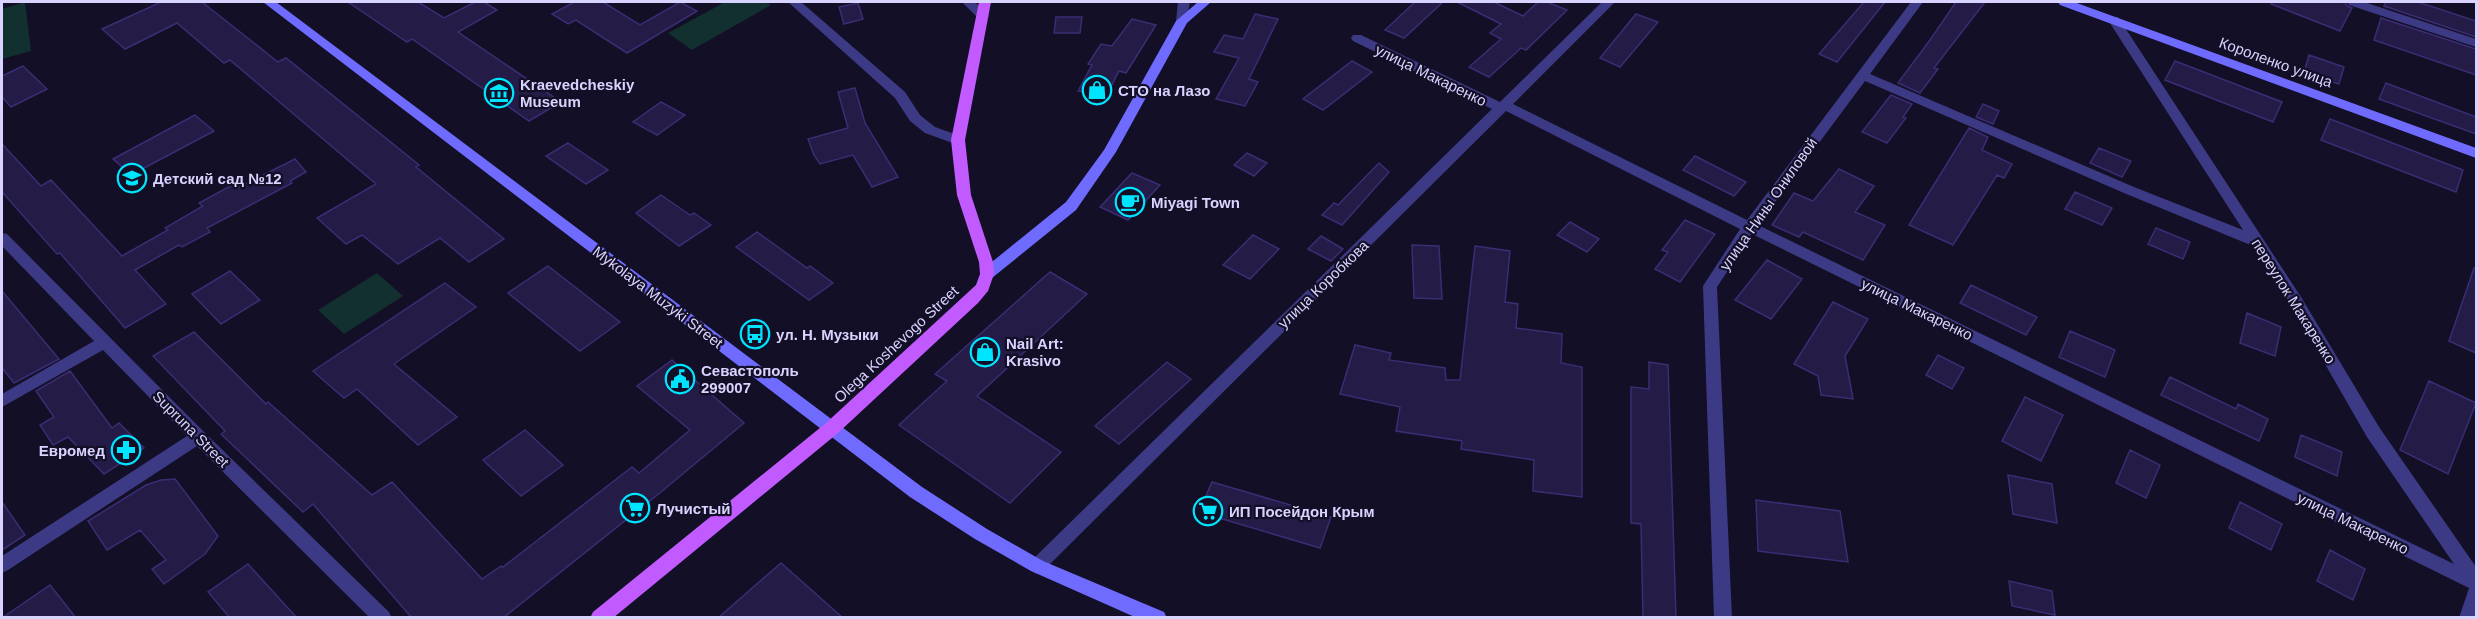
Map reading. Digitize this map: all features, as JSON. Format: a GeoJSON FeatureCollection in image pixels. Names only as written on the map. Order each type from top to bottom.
{"type":"FeatureCollection","features":[{"type":"Feature","properties":{"kind":"main road","name":"Mykolaya Muzyki Street"},"geometry":{"type":"LineString","coordinates":[[269,2],[916,492],[981,534],[1037,566],[1158,618]]}},
{"type":"Feature","properties":{"kind":"main road"},"geometry":{"type":"LineString","coordinates":[[985,2],[958,140],[964,195],[986,262],[987,274]]}},
{"type":"Feature","properties":{"kind":"main road"},"geometry":{"type":"LineString","coordinates":[[1182,21],[1205,2]]}},
{"type":"Feature","properties":{"kind":"main road","name":"Короленко улица"},"geometry":{"type":"LineString","coordinates":[[2064,2],[2476,153]]}},
{"type":"Feature","properties":{"kind":"main road","name":"Olega Koshevogo Street"},"geometry":{"type":"LineString","coordinates":[[599,618],[832,428],[973,299],[983,287],[987,274],[1071,206],[1108,152],[1182,21]]}},
{"type":"Feature","properties":{"kind":"street"},"geometry":{"type":"LineString","coordinates":[[794,2],[900,95],[915,118],[930,129],[958,140]]}},
{"type":"Feature","properties":{"kind":"street"},"geometry":{"type":"LineString","coordinates":[[968,2],[983,16]]}},
{"type":"Feature","properties":{"kind":"street"},"geometry":{"type":"LineString","coordinates":[[1182,21],[1184,2]]}},
{"type":"Feature","properties":{"kind":"street","name":"улица Коробкова"},"geometry":{"type":"LineString","coordinates":[[1037,566],[1609,2]]}},
{"type":"Feature","properties":{"kind":"street","name":"улица Нины Ониловой"},"geometry":{"type":"LineString","coordinates":[[1723,618],[1710,286],[1749,227],[1917,2]]}},
{"type":"Feature","properties":{"kind":"street"},"geometry":{"type":"LineString","coordinates":[[2353,2],[2476,43]]}},
{"type":"Feature","properties":{"kind":"street","name":"переулок Макаренко"},"geometry":{"type":"LineString","coordinates":[[2114,20],[2296,301],[2373,432],[2476,582]]}},
{"type":"Feature","properties":{"kind":"street","name":"улица Макаренко"},"geometry":{"type":"LineString","coordinates":[[1357,38],[1492,105],[1512,108],[1749,227],[2476,582]]}},
{"type":"Feature","properties":{"kind":"street"},"geometry":{"type":"LineString","coordinates":[[1862,75],[2258,242]]}},
{"type":"Feature","properties":{"kind":"street","name":"Supruna Street"},"geometry":{"type":"LineString","coordinates":[[2,238],[198,437],[383,618]]}},
{"type":"Feature","properties":{"kind":"street"},"geometry":{"type":"LineString","coordinates":[[2,401],[105,342]]}},
{"type":"Feature","properties":{"kind":"street"},"geometry":{"type":"LineString","coordinates":[[2,565],[198,437]]}},
{"type":"Feature","properties":{"kind":"street"},"geometry":{"type":"LineString","coordinates":[[2469,618],[2476,593]]}},
{"type":"Feature","properties":{"kind":"green space"},"geometry":{"type":"Polygon","coordinates":[[[25,2],[31,51],[2,59],[2,9],[25,2]]]}},
{"type":"Feature","properties":{"kind":"green space"},"geometry":{"type":"Polygon","coordinates":[[[725,2],[766,2],[771,5],[692,50],[668,33],[725,2]]]}},
{"type":"Feature","properties":{"kind":"green space"},"geometry":{"type":"Polygon","coordinates":[[[377,273],[403,296],[344,334],[318,310],[377,273]]]}},
{"type":"Feature","properties":{"kind":"building"},"geometry":{"type":"Polygon","coordinates":[[[161,2],[202,2],[278,62],[286,58],[419,165],[416,167],[504,239],[469,262],[440,238],[398,264],[362,235],[346,244],[317,218],[376,184],[230,60],[224,63],[177,23],[125,49],[102,29],[161,2]]]}},
{"type":"Feature","properties":{"kind":"building"},"geometry":{"type":"Polygon","coordinates":[[[348,2],[418,2],[444,18],[475,2],[484,2],[497,10],[458,32],[561,102],[529,121],[412,39],[407,42],[348,2]]]}},
{"type":"Feature","properties":{"kind":"building"},"geometry":{"type":"Polygon","coordinates":[[[574,2],[603,2],[640,25],[680,2],[697,11],[627,53],[576,20],[568,24],[552,14],[574,2]]]}},
{"type":"Feature","properties":{"kind":"building"},"geometry":{"type":"Polygon","coordinates":[[[1415,2],[1443,2],[1404,38],[1385,30],[1415,2]]]}},
{"type":"Feature","properties":{"kind":"building"},"geometry":{"type":"Polygon","coordinates":[[[1457,2],[1494,2],[1523,16],[1538,2],[1547,2],[1567,10],[1526,50],[1521,48],[1489,77],[1469,67],[1501,39],[1490,33],[1501,24],[1457,2]]]}},
{"type":"Feature","properties":{"kind":"building"},"geometry":{"type":"Polygon","coordinates":[[[1864,2],[1885,2],[1837,62],[1819,54],[1864,2]]]}},
{"type":"Feature","properties":{"kind":"building"},"geometry":{"type":"Polygon","coordinates":[[[1956,2],[1985,2],[1934,68],[1938,69],[1920,93],[1898,83],[1930,40],[1956,2]]]}},
{"type":"Feature","properties":{"kind":"building"},"geometry":{"type":"Polygon","coordinates":[[[2271,2],[2345,2],[2352,8],[2340,31],[2271,4],[2271,2]]]}},
{"type":"Feature","properties":{"kind":"building"},"geometry":{"type":"Polygon","coordinates":[[[2386,2],[2418,2],[2476,21],[2476,37],[2384,6],[2386,2]]]}},
{"type":"Feature","properties":{"kind":"building"},"geometry":{"type":"Polygon","coordinates":[[[858,3],[863,19],[844,24],[839,7],[858,3]]]}},
{"type":"Feature","properties":{"kind":"building"},"geometry":{"type":"Polygon","coordinates":[[[1255,14],[1278,19],[1249,79],[1258,82],[1245,106],[1216,99],[1239,58],[1214,52],[1224,35],[1243,39],[1255,14]]]}},
{"type":"Feature","properties":{"kind":"building"},"geometry":{"type":"Polygon","coordinates":[[[1636,14],[1658,22],[1620,67],[1600,58],[1636,14]]]}},
{"type":"Feature","properties":{"kind":"building"},"geometry":{"type":"Polygon","coordinates":[[[1056,17],[1082,17],[1080,33],[1054,33],[1056,17]]]}},
{"type":"Feature","properties":{"kind":"building"},"geometry":{"type":"Polygon","coordinates":[[[2381,18],[2476,49],[2476,75],[2374,40],[2381,18]]]}},
{"type":"Feature","properties":{"kind":"building"},"geometry":{"type":"Polygon","coordinates":[[[1132,19],[1156,25],[1126,73],[1119,71],[1106,96],[1078,91],[1092,65],[1088,64],[1101,44],[1112,46],[1132,19]]]}},
{"type":"Feature","properties":{"kind":"building"},"geometry":{"type":"Polygon","coordinates":[[[2309,55],[2344,67],[2339,84],[2304,72],[2309,55]]]}},
{"type":"Feature","properties":{"kind":"building"},"geometry":{"type":"Polygon","coordinates":[[[1352,61],[1372,72],[1323,110],[1303,99],[1352,61]]]}},
{"type":"Feature","properties":{"kind":"building"},"geometry":{"type":"Polygon","coordinates":[[[2175,61],[2282,102],[2273,122],[2165,80],[2175,61]]]}},
{"type":"Feature","properties":{"kind":"building"},"geometry":{"type":"Polygon","coordinates":[[[23,66],[47,89],[11,107],[2,97],[2,76],[23,66]]]}},
{"type":"Feature","properties":{"kind":"building"},"geometry":{"type":"Polygon","coordinates":[[[2386,83],[2476,117],[2476,134],[2379,99],[2386,83]]]}},
{"type":"Feature","properties":{"kind":"building"},"geometry":{"type":"Polygon","coordinates":[[[855,88],[865,123],[898,177],[872,187],[853,155],[820,164],[808,139],[848,128],[838,92],[855,88]]]}},
{"type":"Feature","properties":{"kind":"building"},"geometry":{"type":"Polygon","coordinates":[[[1891,95],[1912,104],[1903,117],[1906,118],[1887,143],[1862,132],[1891,95]]]}},
{"type":"Feature","properties":{"kind":"building"},"geometry":{"type":"Polygon","coordinates":[[[661,102],[685,115],[657,135],[633,122],[661,102]]]}},
{"type":"Feature","properties":{"kind":"building"},"geometry":{"type":"Polygon","coordinates":[[[1983,104],[1999,111],[1993,124],[1976,117],[1983,104]]]}},
{"type":"Feature","properties":{"kind":"building"},"geometry":{"type":"Polygon","coordinates":[[[195,115],[214,131],[131,175],[113,159],[195,115]]]}},
{"type":"Feature","properties":{"kind":"building"},"geometry":{"type":"Polygon","coordinates":[[[2330,119],[2463,170],[2456,192],[2321,140],[2330,119]]]}},
{"type":"Feature","properties":{"kind":"building"},"geometry":{"type":"Polygon","coordinates":[[[1969,128],[1988,137],[1982,150],[2012,164],[2004,178],[1997,175],[1953,245],[1909,225],[1969,128]]]}},
{"type":"Feature","properties":{"kind":"building"},"geometry":{"type":"Polygon","coordinates":[[[568,143],[608,170],[586,184],[546,156],[568,143]]]}},
{"type":"Feature","properties":{"kind":"building"},"geometry":{"type":"Polygon","coordinates":[[[2,144],[41,186],[51,180],[122,256],[168,230],[165,228],[203,206],[199,203],[234,184],[237,188],[295,159],[306,172],[290,181],[292,183],[207,228],[210,232],[182,247],[179,245],[135,270],[166,304],[125,328],[60,253],[57,254],[2,192],[2,144]]]}},
{"type":"Feature","properties":{"kind":"building"},"geometry":{"type":"Polygon","coordinates":[[[2099,148],[2131,161],[2122,177],[2090,163],[2099,148]]]}},
{"type":"Feature","properties":{"kind":"building"},"geometry":{"type":"Polygon","coordinates":[[[1247,153],[1267,163],[1254,176],[1234,165],[1247,153]]]}},
{"type":"Feature","properties":{"kind":"building"},"geometry":{"type":"Polygon","coordinates":[[[1695,156],[1746,182],[1734,196],[1683,170],[1695,156]]]}},
{"type":"Feature","properties":{"kind":"building"},"geometry":{"type":"Polygon","coordinates":[[[1379,163],[1389,172],[1342,225],[1322,215],[1334,203],[1338,205],[1379,163]]]}},
{"type":"Feature","properties":{"kind":"building"},"geometry":{"type":"Polygon","coordinates":[[[1839,169],[1874,186],[1855,212],[1885,225],[1863,260],[1803,232],[1799,237],[1772,225],[1794,193],[1813,201],[1839,169]]]}},
{"type":"Feature","properties":{"kind":"building"},"geometry":{"type":"Polygon","coordinates":[[[1132,173],[1160,185],[1128,220],[1100,207],[1132,173]]]}},
{"type":"Feature","properties":{"kind":"building"},"geometry":{"type":"Polygon","coordinates":[[[2075,192],[2112,208],[2102,225],[2065,209],[2075,192]]]}},
{"type":"Feature","properties":{"kind":"building"},"geometry":{"type":"Polygon","coordinates":[[[661,195],[690,215],[694,213],[711,225],[679,246],[636,213],[661,195]]]}},
{"type":"Feature","properties":{"kind":"building"},"geometry":{"type":"Polygon","coordinates":[[[1685,220],[1715,234],[1680,282],[1655,269],[1668,252],[1662,250],[1685,220]]]}},
{"type":"Feature","properties":{"kind":"building"},"geometry":{"type":"Polygon","coordinates":[[[1570,222],[1599,239],[1587,252],[1557,235],[1570,222]]]}},
{"type":"Feature","properties":{"kind":"building"},"geometry":{"type":"Polygon","coordinates":[[[2156,228],[2190,242],[2183,259],[2148,244],[2156,228]]]}},
{"type":"Feature","properties":{"kind":"building"},"geometry":{"type":"Polygon","coordinates":[[[757,232],[807,268],[810,266],[833,283],[809,300],[736,247],[757,232]]]}},
{"type":"Feature","properties":{"kind":"building"},"geometry":{"type":"Polygon","coordinates":[[[1253,235],[1279,249],[1250,279],[1223,265],[1253,235]]]}},
{"type":"Feature","properties":{"kind":"building"},"geometry":{"type":"Polygon","coordinates":[[[1321,236],[1343,249],[1331,261],[1308,249],[1321,236]]]}},
{"type":"Feature","properties":{"kind":"building"},"geometry":{"type":"Polygon","coordinates":[[[1412,245],[1439,246],[1442,299],[1414,298],[1412,245]]]}},
{"type":"Feature","properties":{"kind":"building"},"geometry":{"type":"Polygon","coordinates":[[[1475,246],[1510,251],[1505,302],[1518,304],[1516,328],[1562,334],[1561,363],[1582,367],[1582,497],[1533,491],[1534,460],[1461,449],[1462,441],[1396,431],[1400,407],[1340,394],[1355,345],[1391,353],[1389,360],[1445,368],[1446,380],[1460,380],[1475,246]]]}},
{"type":"Feature","properties":{"kind":"building"},"geometry":{"type":"Polygon","coordinates":[[[1767,260],[1802,279],[1771,319],[1735,300],[1767,260]]]}},
{"type":"Feature","properties":{"kind":"building"},"geometry":{"type":"Polygon","coordinates":[[[548,266],[620,322],[580,351],[508,293],[548,266]]]}},
{"type":"Feature","properties":{"kind":"building"},"geometry":{"type":"Polygon","coordinates":[[[2474,268],[2476,268],[2476,353],[2449,341],[2474,268]]]}},
{"type":"Feature","properties":{"kind":"building"},"geometry":{"type":"Polygon","coordinates":[[[230,271],[260,300],[221,324],[192,294],[230,271]]]}},
{"type":"Feature","properties":{"kind":"building"},"geometry":{"type":"Polygon","coordinates":[[[1050,272],[1087,294],[977,396],[1061,452],[1010,503],[899,425],[947,381],[935,374],[1050,272]]]}},
{"type":"Feature","properties":{"kind":"building"},"geometry":{"type":"Polygon","coordinates":[[[445,283],[476,307],[394,364],[457,417],[418,445],[357,389],[344,398],[313,371],[445,283]]]}},
{"type":"Feature","properties":{"kind":"building"},"geometry":{"type":"Polygon","coordinates":[[[1971,285],[2037,317],[2026,335],[1960,303],[1971,285]]]}},
{"type":"Feature","properties":{"kind":"building"},"geometry":{"type":"Polygon","coordinates":[[[2,291],[59,359],[14,383],[2,368],[2,291]]]}},
{"type":"Feature","properties":{"kind":"building"},"geometry":{"type":"Polygon","coordinates":[[[1833,302],[1868,319],[1845,356],[1853,399],[1821,395],[1818,376],[1794,364],[1833,302]]]}},
{"type":"Feature","properties":{"kind":"building"},"geometry":{"type":"Polygon","coordinates":[[[2247,313],[2281,327],[2275,356],[2240,343],[2247,313]]]}},
{"type":"Feature","properties":{"kind":"building"},"geometry":{"type":"Polygon","coordinates":[[[2070,331],[2115,350],[2105,377],[2059,357],[2070,331]]]}},
{"type":"Feature","properties":{"kind":"building"},"geometry":{"type":"Polygon","coordinates":[[[194,332],[266,404],[268,402],[372,495],[392,482],[482,579],[501,566],[503,567],[632,467],[639,473],[690,430],[637,386],[672,360],[744,423],[503,618],[412,618],[313,504],[303,512],[221,434],[225,431],[153,356],[194,332]]]}},
{"type":"Feature","properties":{"kind":"building"},"geometry":{"type":"Polygon","coordinates":[[[1938,355],[1964,368],[1952,389],[1926,375],[1938,355]]]}},
{"type":"Feature","properties":{"kind":"building"},"geometry":{"type":"Polygon","coordinates":[[[1167,362],[1191,379],[1119,444],[1095,426],[1167,362]]]}},
{"type":"Feature","properties":{"kind":"building"},"geometry":{"type":"Polygon","coordinates":[[[1649,362],[1668,365],[1676,618],[1643,618],[1641,524],[1631,523],[1631,387],[1649,389],[1649,362]]]}},
{"type":"Feature","properties":{"kind":"building"},"geometry":{"type":"Polygon","coordinates":[[[70,371],[112,428],[119,423],[144,448],[104,474],[68,437],[53,445],[40,425],[54,417],[36,391],[70,371]]]}},
{"type":"Feature","properties":{"kind":"building"},"geometry":{"type":"Polygon","coordinates":[[[2170,377],[2236,409],[2238,404],[2268,419],[2259,441],[2161,395],[2170,377]]]}},
{"type":"Feature","properties":{"kind":"building"},"geometry":{"type":"Polygon","coordinates":[[[2429,381],[2476,403],[2448,474],[2400,450],[2429,381]]]}},
{"type":"Feature","properties":{"kind":"building"},"geometry":{"type":"Polygon","coordinates":[[[2025,397],[2063,415],[2041,461],[2002,441],[2025,397]]]}},
{"type":"Feature","properties":{"kind":"building"},"geometry":{"type":"Polygon","coordinates":[[[525,430],[563,465],[521,496],[483,460],[525,430]]]}},
{"type":"Feature","properties":{"kind":"building"},"geometry":{"type":"Polygon","coordinates":[[[2301,435],[2342,452],[2337,476],[2295,457],[2301,435]]]}},
{"type":"Feature","properties":{"kind":"building"},"geometry":{"type":"Polygon","coordinates":[[[2130,450],[2160,465],[2146,498],[2116,483],[2130,450]]]}},
{"type":"Feature","properties":{"kind":"building"},"geometry":{"type":"Polygon","coordinates":[[[2008,475],[2052,484],[2057,523],[2013,514],[2008,475]]]}},
{"type":"Feature","properties":{"kind":"building"},"geometry":{"type":"Polygon","coordinates":[[[175,479],[218,536],[205,554],[164,584],[152,569],[166,560],[140,530],[107,550],[88,521],[146,485],[161,480],[175,479]]]}},
{"type":"Feature","properties":{"kind":"building"},"geometry":{"type":"Polygon","coordinates":[[[1212,482],[1331,517],[1320,548],[1199,512],[1212,482]]]}},
{"type":"Feature","properties":{"kind":"building"},"geometry":{"type":"Polygon","coordinates":[[[1756,500],[1840,511],[1848,562],[1758,551],[1756,500]]]}},
{"type":"Feature","properties":{"kind":"building"},"geometry":{"type":"Polygon","coordinates":[[[2,502],[25,535],[2,550],[2,502]]]}},
{"type":"Feature","properties":{"kind":"building"},"geometry":{"type":"Polygon","coordinates":[[[2240,502],[2282,524],[2271,550],[2229,528],[2240,502]]]}},
{"type":"Feature","properties":{"kind":"building"},"geometry":{"type":"Polygon","coordinates":[[[2330,550],[2365,569],[2353,600],[2317,581],[2330,550]]]}},
{"type":"Feature","properties":{"kind":"building"},"geometry":{"type":"Polygon","coordinates":[[[781,563],[843,618],[718,618],[781,563]]]}},
{"type":"Feature","properties":{"kind":"building"},"geometry":{"type":"Polygon","coordinates":[[[248,564],[297,618],[230,618],[208,592],[248,564]]]}},
{"type":"Feature","properties":{"kind":"building"},"geometry":{"type":"Polygon","coordinates":[[[2009,581],[2052,591],[2055,615],[2012,606],[2009,581]]]}},
{"type":"Feature","properties":{"kind":"building"},"geometry":{"type":"Polygon","coordinates":[[[50,585],[76,618],[2,618],[50,585]]]}},
{"type":"Feature","properties":{"kind":"place","name":"СТО на Лазо"},"geometry":{"type":"Point","coordinates":[1097,90]}},
{"type":"Feature","properties":{"kind":"place","name":"Kraevedcheskiy Museum"},"geometry":{"type":"Point","coordinates":[499,93]}},
{"type":"Feature","properties":{"kind":"place","name":"Детский сад №12"},"geometry":{"type":"Point","coordinates":[132,178]}},
{"type":"Feature","properties":{"kind":"place","name":"Miyagi Town"},"geometry":{"type":"Point","coordinates":[1130,202]}},
{"type":"Feature","properties":{"kind":"place","name":"ул. Н. Музыки"},"geometry":{"type":"Point","coordinates":[755,334]}},
{"type":"Feature","properties":{"kind":"place","name":"Nail Art: Krasivo"},"geometry":{"type":"Point","coordinates":[985,352]}},
{"type":"Feature","properties":{"kind":"place","name":"Севастополь 299007"},"geometry":{"type":"Point","coordinates":[680,379]}},
{"type":"Feature","properties":{"kind":"place","name":"Евромед"},"geometry":{"type":"Point","coordinates":[126,450]}},
{"type":"Feature","properties":{"kind":"place","name":"Лучистый"},"geometry":{"type":"Point","coordinates":[635,508]}},
{"type":"Feature","properties":{"kind":"place","name":"ИП Посейдон Крым"},"geometry":{"type":"Point","coordinates":[1208,511]}}]}
